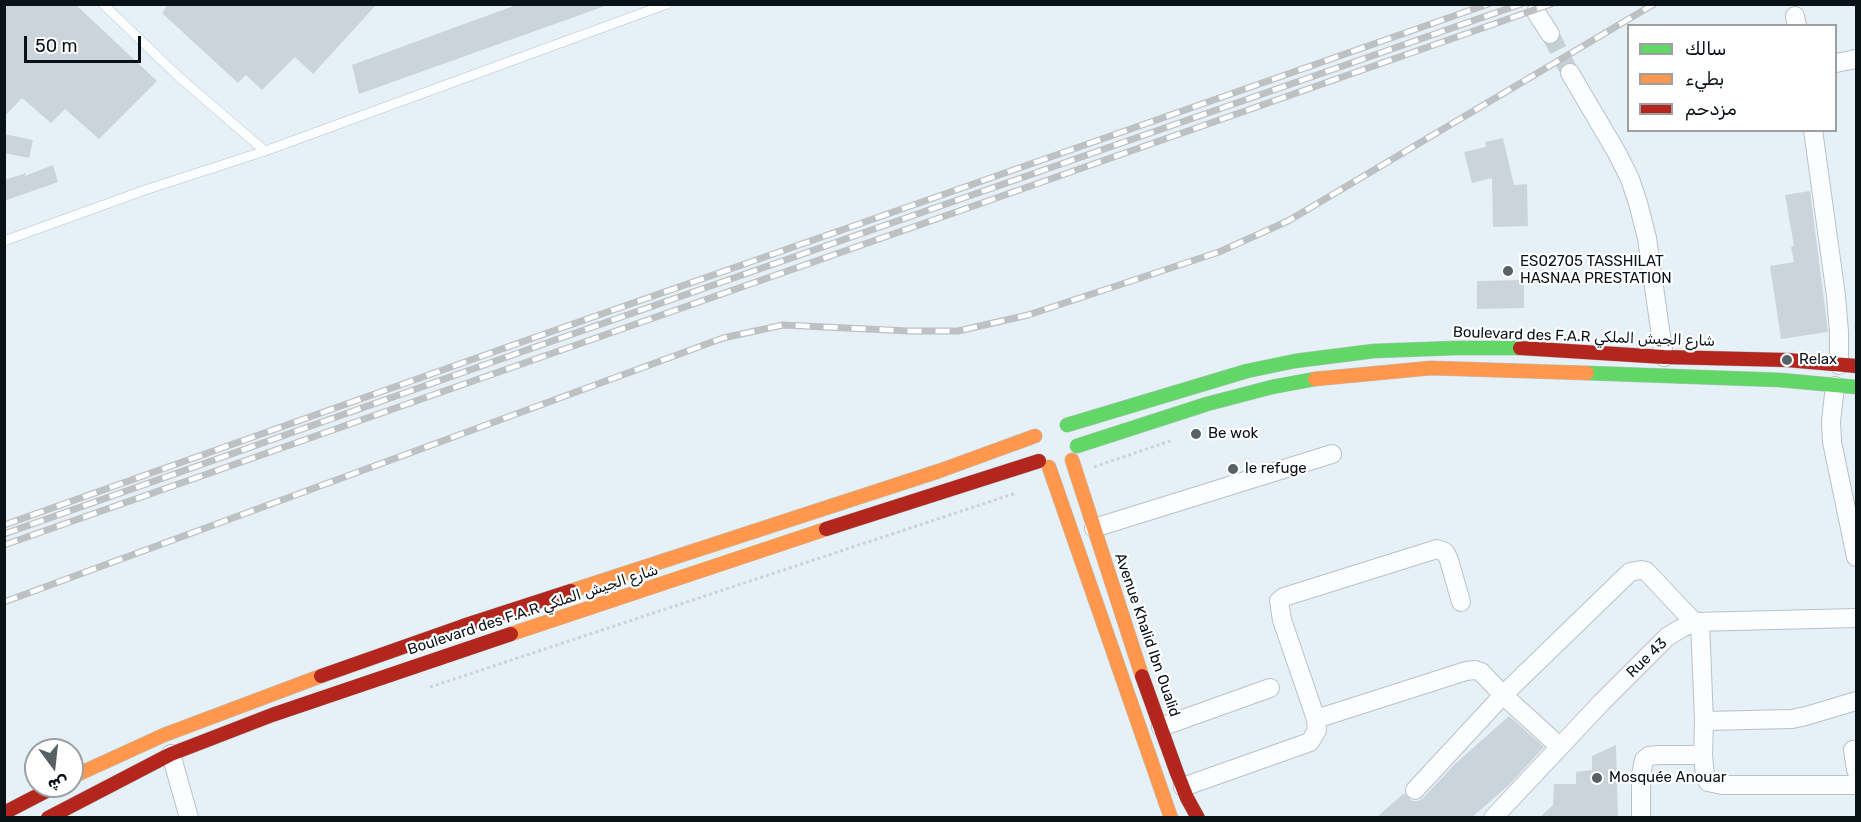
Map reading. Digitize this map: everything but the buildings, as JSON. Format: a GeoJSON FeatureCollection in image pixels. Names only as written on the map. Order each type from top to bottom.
{"type":"FeatureCollection","features":[{"type":"Feature","properties":{"kind":"main road","name":"Boulevard des F.A.R شارع الجيش الملكي"},"geometry":{"type":"LineString","coordinates":[[84,771],[164,735],[284,688],[494,615],[939,471],[1035,436],[1049,424],[1067,425],[1247,371],[1295,361],[1374,351],[1456,348],[1514,348],[1664,357],[1787,360],[1848,365]]}},
{"type":"Feature","properties":{"kind":"main road"},"geometry":{"type":"LineString","coordinates":[[1077,446],[1207,404],[1272,387],[1328,377],[1378,372],[1431,368],[1489,369],[1780,380],[1857,387]]}},
{"type":"Feature","properties":{"kind":"main road"},"geometry":{"type":"LineString","coordinates":[[1067,425],[1075,435],[1077,446],[1072,460]]}},
{"type":"Feature","properties":{"kind":"main road"},"geometry":{"type":"LineString","coordinates":[[1035,436],[1033,447],[1044,464],[1171,818]]}},
{"type":"Feature","properties":{"kind":"main road","name":"Boulevard des F.A.R شارع الجيش الملكي"},"geometry":{"type":"LineString","coordinates":[[48,818],[171,754],[272,715],[794,539],[1044,464],[1062,466],[1072,460]]}},
{"type":"Feature","properties":{"kind":"main road","name":"Avenue Khalid Ibn Oualid"},"geometry":{"type":"LineString","coordinates":[[1072,460],[1131,646],[1183,787],[1198,818]]}},
{"type":"Feature","properties":{"kind":"main road"},"geometry":{"type":"LineString","coordinates":[[4,813],[33,798]]}},
{"type":"Feature","properties":{"kind":"street"},"geometry":{"type":"LineString","coordinates":[[1536,12],[1550,34]]}},
{"type":"Feature","properties":{"kind":"street"},"geometry":{"type":"LineString","coordinates":[[1837,63],[1857,59]]}},
{"type":"Feature","properties":{"kind":"street"},"geometry":{"type":"LineString","coordinates":[[1570,73],[1617,153],[1630,179],[1638,203],[1647,238],[1664,357]]}},
{"type":"Feature","properties":{"kind":"street"},"geometry":{"type":"LineString","coordinates":[[1812,132],[1839,332],[1848,365]]}},
{"type":"Feature","properties":{"kind":"street"},"geometry":{"type":"LineString","coordinates":[[1835,386],[1831,421],[1832,442],[1857,557]]}},
{"type":"Feature","properties":{"kind":"street"},"geometry":{"type":"LineString","coordinates":[[1094,528],[1332,454]]}},
{"type":"Feature","properties":{"kind":"street"},"geometry":{"type":"LineString","coordinates":[[1183,787],[1310,742],[1317,730],[1316,719],[1282,620],[1279,601],[1284,597],[1437,549],[1445,552],[1449,560],[1461,602]]}},
{"type":"Feature","properties":{"kind":"street"},"geometry":{"type":"LineString","coordinates":[[1415,790],[1503,695],[1630,572],[1641,570],[1646,571],[1697,622],[1704,722],[1703,755],[1705,776],[1708,782],[1712,784],[1857,786]]}},
{"type":"Feature","properties":{"kind":"street","name":"Rue 43"},"geometry":{"type":"LineString","coordinates":[[1493,818],[1667,637],[1697,622],[1857,618]]}},
{"type":"Feature","properties":{"kind":"street"},"geometry":{"type":"LineString","coordinates":[[1316,719],[1475,670],[1481,672],[1559,747]]}},
{"type":"Feature","properties":{"kind":"street"},"geometry":{"type":"LineString","coordinates":[[1161,728],[1270,688]]}},
{"type":"Feature","properties":{"kind":"street"},"geometry":{"type":"LineString","coordinates":[[1704,722],[1792,719],[1857,701]]}},
{"type":"Feature","properties":{"kind":"street"},"geometry":{"type":"LineString","coordinates":[[1853,750],[1857,770]]}},
{"type":"Feature","properties":{"kind":"street"},"geometry":{"type":"LineString","coordinates":[[171,754],[189,818]]}},
{"type":"Feature","properties":{"kind":"street"},"geometry":{"type":"LineString","coordinates":[[1641,818],[1641,775],[1644,760],[1648,756],[1659,755],[1703,755]]}},
{"type":"Feature","properties":{"kind":"lane"},"geometry":{"type":"LineString","coordinates":[[103,4],[179,76],[265,151]]}},
{"type":"Feature","properties":{"kind":"lane"},"geometry":{"type":"LineString","coordinates":[[4,241],[145,190],[265,151],[668,4]]}},
{"type":"Feature","properties":{"kind":"path"},"geometry":{"type":"LineString","coordinates":[[1076,474],[1177,438]]}},
{"type":"Feature","properties":{"kind":"path"},"geometry":{"type":"LineString","coordinates":[[427,687],[1021,491]]}},
{"type":"Feature","properties":{"kind":"tunnel"},"geometry":{"type":"LineString","coordinates":[[1550,34],[1570,73]]}},
{"type":"Feature","properties":{"kind":"railway"},"geometry":{"type":"LineString","coordinates":[[4,525],[1488,4]]}},
{"type":"Feature","properties":{"kind":"railway"},"geometry":{"type":"LineString","coordinates":[[4,534],[1521,4]]}},
{"type":"Feature","properties":{"kind":"railway"},"geometry":{"type":"LineString","coordinates":[[4,545],[1551,4]]}},
{"type":"Feature","properties":{"kind":"railway"},"geometry":{"type":"LineString","coordinates":[[4,602],[723,338],[783,325],[958,331],[1028,315],[1219,252],[1288,221],[1654,4]]}},
{"type":"Feature","properties":{"kind":"traffic: fast"},"geometry":{"type":"LineString","coordinates":[[1067,425],[1247,371],[1295,361],[1374,351],[1520,348]]}},
{"type":"Feature","properties":{"kind":"traffic: fast"},"geometry":{"type":"LineString","coordinates":[[1587,373],[1780,380],[1856,387]]}},
{"type":"Feature","properties":{"kind":"traffic: fast"},"geometry":{"type":"LineString","coordinates":[[1077,446],[1207,404],[1272,387],[1315,379]]}},
{"type":"Feature","properties":{"kind":"traffic: slow"},"geometry":{"type":"LineString","coordinates":[[1315,379],[1431,368],[1587,373]]}},
{"type":"Feature","properties":{"kind":"traffic: slow"},"geometry":{"type":"LineString","coordinates":[[571,591],[939,471],[1035,436]]}},
{"type":"Feature","properties":{"kind":"traffic: slow"},"geometry":{"type":"LineString","coordinates":[[1072,460],[1142,676]]}},
{"type":"Feature","properties":{"kind":"traffic: slow"},"geometry":{"type":"LineString","coordinates":[[1049,467],[1171,818]]}},
{"type":"Feature","properties":{"kind":"traffic: slow"},"geometry":{"type":"LineString","coordinates":[[511,634],[826,529]]}},
{"type":"Feature","properties":{"kind":"traffic: slow"},"geometry":{"type":"LineString","coordinates":[[84,772],[164,735],[321,676]]}},
{"type":"Feature","properties":{"kind":"traffic: jam"},"geometry":{"type":"LineString","coordinates":[[1520,348],[1664,357],[1787,360],[1856,366]]}},
{"type":"Feature","properties":{"kind":"traffic: jam"},"geometry":{"type":"LineString","coordinates":[[826,529],[1039,461]]}},
{"type":"Feature","properties":{"kind":"traffic: jam"},"geometry":{"type":"LineString","coordinates":[[321,676],[571,591]]}},
{"type":"Feature","properties":{"kind":"traffic: jam"},"geometry":{"type":"LineString","coordinates":[[48,818],[171,754],[272,715],[511,634]]}},
{"type":"Feature","properties":{"kind":"traffic: jam"},"geometry":{"type":"LineString","coordinates":[[1142,676],[1177,773],[1198,818]]}},
{"type":"Feature","properties":{"kind":"traffic: jam"},"geometry":{"type":"LineString","coordinates":[[4,813],[33,798]]}},
{"type":"Feature","properties":{"kind":"place","name":"ES02705 TASSHILAT HASNAA PRESTATION"},"geometry":{"type":"Point","coordinates":[1508,271]}},
{"type":"Feature","properties":{"kind":"place","name":"Relax"},"geometry":{"type":"Point","coordinates":[1787,360]}},
{"type":"Feature","properties":{"kind":"place","name":"Be wok"},"geometry":{"type":"Point","coordinates":[1196,434]}},
{"type":"Feature","properties":{"kind":"place","name":"le refuge"},"geometry":{"type":"Point","coordinates":[1233,469]}},
{"type":"Feature","properties":{"kind":"place","name":"Mosquée Anouar"},"geometry":{"type":"Point","coordinates":[1597,778]}}]}
